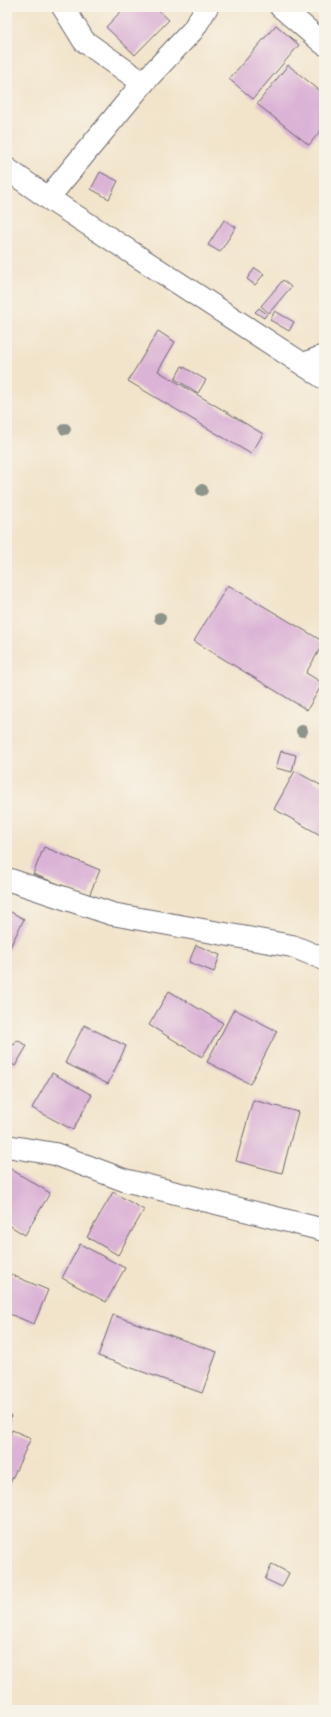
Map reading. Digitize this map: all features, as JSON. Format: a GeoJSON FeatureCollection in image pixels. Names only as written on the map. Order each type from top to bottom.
{"type":"FeatureCollection","features":[{"type":"Feature","properties":{"kind":"street"},"geometry":{"type":"LineString","coordinates":[[63,7],[84,41],[143,83]]}},
{"type":"Feature","properties":{"kind":"street"},"geometry":{"type":"LineString","coordinates":[[48,198],[143,83],[193,30],[207,7]]}},
{"type":"Feature","properties":{"kind":"street"},"geometry":{"type":"LineString","coordinates":[[281,7],[324,44]]}},
{"type":"Feature","properties":{"kind":"street"},"geometry":{"type":"LineString","coordinates":[[7,169],[48,198],[324,378]]}},
{"type":"Feature","properties":{"kind":"street"},"geometry":{"type":"LineString","coordinates":[[304,364],[324,356]]}},
{"type":"Feature","properties":{"kind":"street"},"geometry":{"type":"LineString","coordinates":[[7,879],[112,914],[292,946],[324,959]]}},
{"type":"Feature","properties":{"kind":"street"},"geometry":{"type":"LineString","coordinates":[[7,1146],[55,1154],[124,1180],[324,1230]]}},
{"type":"Feature","properties":{"kind":"building"},"geometry":{"type":"Polygon","coordinates":[[[125,7],[155,7],[169,20],[135,55],[106,27],[125,7]]]}},
{"type":"Feature","properties":{"kind":"building"},"geometry":{"type":"Polygon","coordinates":[[[276,25],[299,45],[253,99],[229,79],[276,25]]]}},
{"type":"Feature","properties":{"kind":"building"},"geometry":{"type":"Polygon","coordinates":[[[288,65],[324,94],[324,126],[309,145],[257,104],[288,65]]]}},
{"type":"Feature","properties":{"kind":"building"},"geometry":{"type":"Polygon","coordinates":[[[100,172],[118,181],[109,199],[91,189],[100,172]]]}},
{"type":"Feature","properties":{"kind":"building"},"geometry":{"type":"Polygon","coordinates":[[[224,220],[236,227],[220,252],[208,245],[224,220]]]}},
{"type":"Feature","properties":{"kind":"building"},"geometry":{"type":"Polygon","coordinates":[[[255,268],[264,274],[255,285],[247,279],[255,268]]]}},
{"type":"Feature","properties":{"kind":"building"},"geometry":{"type":"Polygon","coordinates":[[[283,280],[291,287],[269,313],[261,306],[283,280]]]}},
{"type":"Feature","properties":{"kind":"building"},"geometry":{"type":"Polygon","coordinates":[[[259,308],[267,314],[264,318],[255,312],[259,308]]]}},
{"type":"Feature","properties":{"kind":"building"},"geometry":{"type":"Polygon","coordinates":[[[275,311],[294,322],[289,331],[270,320],[275,311]]]}},
{"type":"Feature","properties":{"kind":"building"},"geometry":{"type":"Polygon","coordinates":[[[158,331],[175,342],[158,371],[263,434],[251,454],[128,381],[158,331]]]}},
{"type":"Feature","properties":{"kind":"building"},"geometry":{"type":"Polygon","coordinates":[[[182,366],[206,380],[198,393],[175,379],[182,366]]]}},
{"type":"Feature","properties":{"kind":"building"},"geometry":{"type":"Polygon","coordinates":[[[228,585],[324,642],[306,673],[323,683],[307,710],[194,641],[228,585]]]}},
{"type":"Feature","properties":{"kind":"building"},"geometry":{"type":"Polygon","coordinates":[[[281,751],[296,755],[292,772],[276,768],[281,751]]]}},
{"type":"Feature","properties":{"kind":"building"},"geometry":{"type":"Polygon","coordinates":[[[295,771],[324,787],[324,837],[274,809],[295,771]]]}},
{"type":"Feature","properties":{"kind":"building"},"geometry":{"type":"Polygon","coordinates":[[[44,847],[100,870],[89,896],[33,874],[44,847]]]}},
{"type":"Feature","properties":{"kind":"building"},"geometry":{"type":"Polygon","coordinates":[[[7,910],[24,919],[7,953],[7,910]]]}},
{"type":"Feature","properties":{"kind":"building"},"geometry":{"type":"Polygon","coordinates":[[[196,945],[220,955],[214,972],[189,962],[196,945]]]}},
{"type":"Feature","properties":{"kind":"building"},"geometry":{"type":"Polygon","coordinates":[[[169,991],[223,1023],[202,1057],[149,1025],[169,991]]]}},
{"type":"Feature","properties":{"kind":"building"},"geometry":{"type":"Polygon","coordinates":[[[234,1009],[277,1031],[250,1084],[207,1062],[234,1009]]]}},
{"type":"Feature","properties":{"kind":"building"},"geometry":{"type":"Polygon","coordinates":[[[84,1025],[126,1046],[108,1084],[65,1063],[84,1025]]]}},
{"type":"Feature","properties":{"kind":"building"},"geometry":{"type":"Polygon","coordinates":[[[17,1040],[27,1046],[15,1066],[11,1063],[7,1069],[7,1041],[14,1045],[17,1040]]]}},
{"type":"Feature","properties":{"kind":"building"},"geometry":{"type":"Polygon","coordinates":[[[52,1073],[92,1095],[73,1130],[32,1108],[52,1073]]]}},
{"type":"Feature","properties":{"kind":"building"},"geometry":{"type":"Polygon","coordinates":[[[253,1100],[298,1112],[282,1173],[236,1161],[253,1100]]]}},
{"type":"Feature","properties":{"kind":"building"},"geometry":{"type":"Polygon","coordinates":[[[9,1168],[50,1193],[25,1235],[7,1224],[7,1171],[9,1168]]]}},
{"type":"Feature","properties":{"kind":"building"},"geometry":{"type":"Polygon","coordinates":[[[113,1192],[144,1210],[118,1255],[87,1237],[113,1192]]]}},
{"type":"Feature","properties":{"kind":"building"},"geometry":{"type":"Polygon","coordinates":[[[80,1244],[125,1268],[106,1302],[62,1278],[80,1244]]]}},
{"type":"Feature","properties":{"kind":"building"},"geometry":{"type":"Polygon","coordinates":[[[7,1273],[48,1290],[34,1324],[7,1313],[7,1273]]]}},
{"type":"Feature","properties":{"kind":"building"},"geometry":{"type":"Polygon","coordinates":[[[113,1315],[217,1352],[202,1393],[98,1356],[113,1315]]]}},
{"type":"Feature","properties":{"kind":"building"},"geometry":{"type":"Polygon","coordinates":[[[7,1415],[11,1416],[9,1427],[7,1426],[7,1415]]]}},
{"type":"Feature","properties":{"kind":"building"},"geometry":{"type":"Polygon","coordinates":[[[12,1430],[31,1438],[10,1483],[7,1482],[7,1440],[12,1430]]]}},
{"type":"Feature","properties":{"kind":"building"},"geometry":{"type":"Polygon","coordinates":[[[272,1564],[289,1573],[282,1587],[265,1579],[272,1564]]]}}]}
